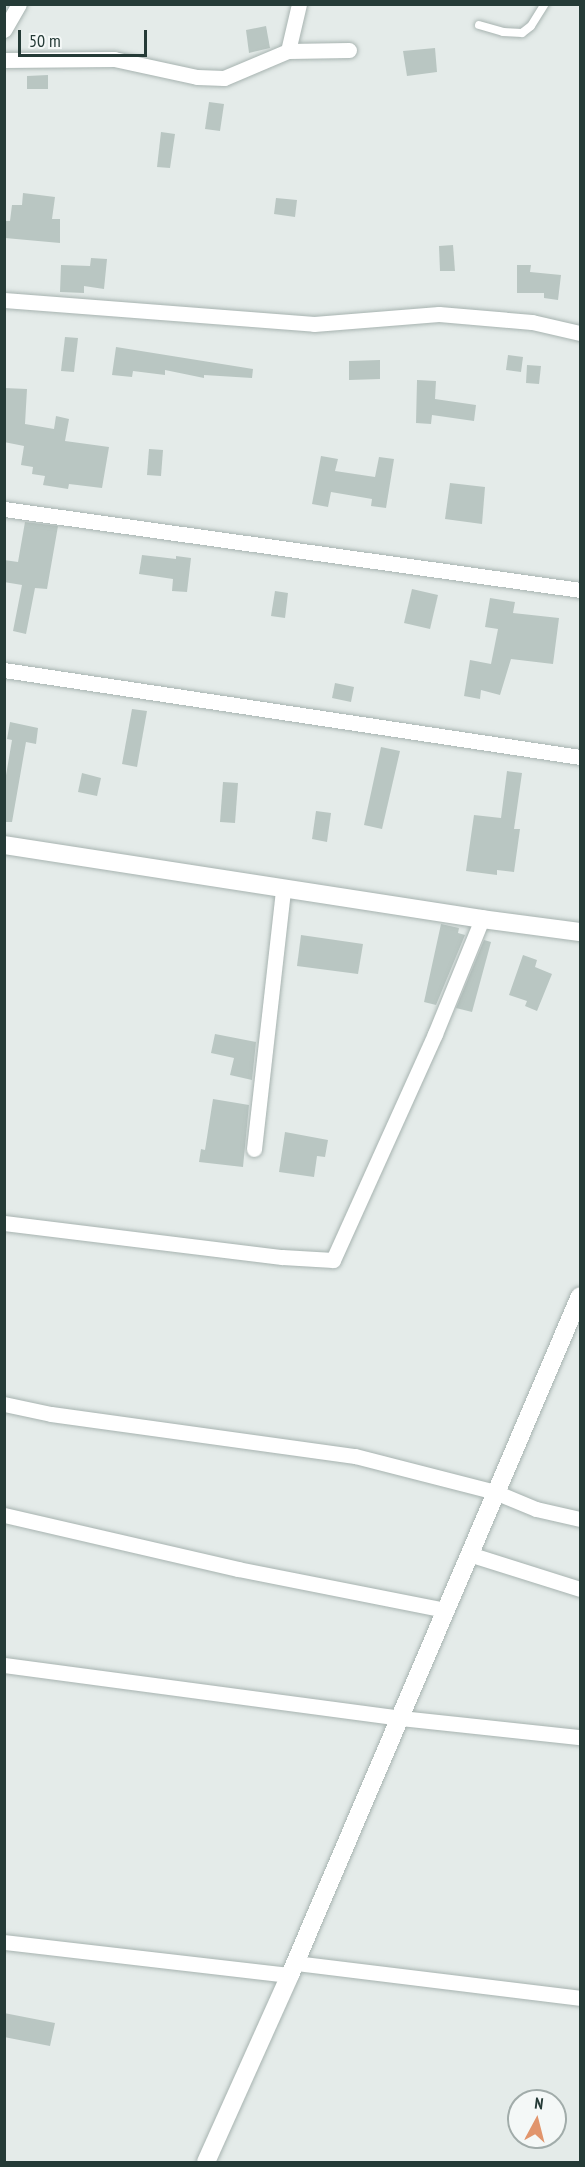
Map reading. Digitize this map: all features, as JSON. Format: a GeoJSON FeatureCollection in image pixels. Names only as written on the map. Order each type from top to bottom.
{"type":"FeatureCollection","features":[{"type":"Feature","properties":{"kind":"street"},"geometry":{"type":"LineString","coordinates":[[4,30],[19,4]]}},
{"type":"Feature","properties":{"kind":"street"},"geometry":{"type":"LineString","coordinates":[[288,51],[299,4]]}},
{"type":"Feature","properties":{"kind":"street"},"geometry":{"type":"LineString","coordinates":[[4,60],[114,59],[197,77],[224,78],[288,51],[349,50]]}},
{"type":"Feature","properties":{"kind":"street"},"geometry":{"type":"LineString","coordinates":[[4,300],[314,324],[439,314],[532,322],[580,333]]}},
{"type":"Feature","properties":{"kind":"street"},"geometry":{"type":"LineString","coordinates":[[4,508],[580,590]]}},
{"type":"Feature","properties":{"kind":"street"},"geometry":{"type":"LineString","coordinates":[[4,670],[580,757]]}},
{"type":"Feature","properties":{"kind":"street"},"geometry":{"type":"LineString","coordinates":[[4,845],[482,920],[580,932]]}},
{"type":"Feature","properties":{"kind":"street"},"geometry":{"type":"LineString","coordinates":[[254,1149],[283,889]]}},
{"type":"Feature","properties":{"kind":"street"},"geometry":{"type":"LineString","coordinates":[[4,1223],[282,1257],[333,1260],[435,1035],[482,920]]}},
{"type":"Feature","properties":{"kind":"street"},"geometry":{"type":"LineString","coordinates":[[206,2163],[293,1969],[580,1296]]}},
{"type":"Feature","properties":{"kind":"street"},"geometry":{"type":"LineString","coordinates":[[4,1404],[51,1414],[355,1456],[495,1492],[536,1509],[580,1519]]}},
{"type":"Feature","properties":{"kind":"street"},"geometry":{"type":"LineString","coordinates":[[4,1515],[238,1569],[446,1610]]}},
{"type":"Feature","properties":{"kind":"street"},"geometry":{"type":"LineString","coordinates":[[469,1554],[580,1589]]}},
{"type":"Feature","properties":{"kind":"street"},"geometry":{"type":"LineString","coordinates":[[4,1665],[400,1718],[580,1737]]}},
{"type":"Feature","properties":{"kind":"street"},"geometry":{"type":"LineString","coordinates":[[4,1942],[580,1998]]}},
{"type":"Feature","properties":{"kind":"lane"},"geometry":{"type":"LineString","coordinates":[[479,25],[503,32],[522,33],[531,27],[545,4]]}},
{"type":"Feature","properties":{"kind":"building"},"geometry":{"type":"Polygon","coordinates":[[[266,26],[270,48],[249,53],[246,30],[266,26]]]}},
{"type":"Feature","properties":{"kind":"building"},"geometry":{"type":"Polygon","coordinates":[[[435,48],[437,72],[407,76],[403,51],[435,48]]]}},
{"type":"Feature","properties":{"kind":"building"},"geometry":{"type":"Polygon","coordinates":[[[48,75],[48,89],[27,89],[27,76],[48,75]]]}},
{"type":"Feature","properties":{"kind":"building"},"geometry":{"type":"Polygon","coordinates":[[[209,102],[224,104],[220,131],[205,129],[209,102]]]}},
{"type":"Feature","properties":{"kind":"building"},"geometry":{"type":"Polygon","coordinates":[[[161,132],[175,134],[170,168],[157,167],[161,132]]]}},
{"type":"Feature","properties":{"kind":"building"},"geometry":{"type":"Polygon","coordinates":[[[23,193],[55,197],[52,219],[60,219],[60,243],[5,238],[6,221],[10,221],[12,205],[22,205],[23,193]]]}},
{"type":"Feature","properties":{"kind":"building"},"geometry":{"type":"Polygon","coordinates":[[[276,198],[297,200],[295,217],[274,214],[276,198]]]}},
{"type":"Feature","properties":{"kind":"building"},"geometry":{"type":"Polygon","coordinates":[[[453,245],[455,271],[440,271],[439,246],[453,245]]]}},
{"type":"Feature","properties":{"kind":"building"},"geometry":{"type":"Polygon","coordinates":[[[91,258],[107,259],[104,289],[84,286],[84,293],[60,292],[61,265],[90,266],[91,258]]]}},
{"type":"Feature","properties":{"kind":"building"},"geometry":{"type":"Polygon","coordinates":[[[517,265],[531,265],[530,272],[561,275],[558,300],[544,298],[544,293],[517,293],[517,265]]]}},
{"type":"Feature","properties":{"kind":"building"},"geometry":{"type":"Polygon","coordinates":[[[65,337],[78,338],[74,372],[61,371],[65,337]]]}},
{"type":"Feature","properties":{"kind":"building"},"geometry":{"type":"Polygon","coordinates":[[[116,347],[253,369],[252,378],[204,375],[204,378],[165,370],[165,375],[133,371],[132,377],[112,375],[116,347]]]}},
{"type":"Feature","properties":{"kind":"building"},"geometry":{"type":"Polygon","coordinates":[[[508,355],[523,357],[521,372],[506,370],[508,355]]]}},
{"type":"Feature","properties":{"kind":"building"},"geometry":{"type":"Polygon","coordinates":[[[380,360],[380,379],[349,380],[349,361],[380,360]]]}},
{"type":"Feature","properties":{"kind":"building"},"geometry":{"type":"Polygon","coordinates":[[[527,365],[541,366],[539,384],[526,383],[527,365]]]}},
{"type":"Feature","properties":{"kind":"building"},"geometry":{"type":"Polygon","coordinates":[[[417,380],[436,381],[435,399],[476,405],[474,421],[432,415],[431,424],[416,423],[417,380]]]}},
{"type":"Feature","properties":{"kind":"building"},"geometry":{"type":"Polygon","coordinates":[[[4,388],[27,389],[25,424],[54,429],[56,416],[69,419],[65,441],[109,447],[102,488],[69,484],[68,489],[43,485],[45,476],[32,474],[33,467],[21,465],[24,446],[4,442],[4,388]]]}},
{"type":"Feature","properties":{"kind":"building"},"geometry":{"type":"Polygon","coordinates":[[[149,449],[163,450],[161,476],[147,475],[149,449]]]}},
{"type":"Feature","properties":{"kind":"building"},"geometry":{"type":"Polygon","coordinates":[[[321,456],[338,459],[335,471],[375,477],[379,457],[394,459],[386,508],[371,506],[372,499],[331,492],[328,507],[312,504],[321,456]]]}},
{"type":"Feature","properties":{"kind":"building"},"geometry":{"type":"Polygon","coordinates":[[[450,483],[485,487],[482,524],[445,519],[450,483]]]}},
{"type":"Feature","properties":{"kind":"building"},"geometry":{"type":"Polygon","coordinates":[[[25,522],[58,526],[47,589],[35,588],[26,634],[13,631],[22,585],[4,582],[4,560],[18,562],[25,522]]]}},
{"type":"Feature","properties":{"kind":"building"},"geometry":{"type":"Polygon","coordinates":[[[142,555],[176,559],[176,556],[191,558],[187,592],[172,591],[173,579],[139,574],[142,555]]]}},
{"type":"Feature","properties":{"kind":"building"},"geometry":{"type":"Polygon","coordinates":[[[412,589],[438,595],[430,629],[404,623],[412,589]]]}},
{"type":"Feature","properties":{"kind":"building"},"geometry":{"type":"Polygon","coordinates":[[[275,591],[288,593],[285,618],[271,616],[275,591]]]}},
{"type":"Feature","properties":{"kind":"building"},"geometry":{"type":"Polygon","coordinates":[[[490,598],[515,602],[513,613],[559,618],[553,664],[511,659],[500,695],[481,690],[480,699],[464,696],[470,660],[491,664],[498,629],[485,627],[490,598]]]}},
{"type":"Feature","properties":{"kind":"building"},"geometry":{"type":"Polygon","coordinates":[[[335,683],[354,687],[351,702],[332,698],[335,683]]]}},
{"type":"Feature","properties":{"kind":"building"},"geometry":{"type":"Polygon","coordinates":[[[132,709],[147,711],[137,767],[122,764],[132,709]]]}},
{"type":"Feature","properties":{"kind":"building"},"geometry":{"type":"Polygon","coordinates":[[[10,722],[38,728],[36,744],[26,742],[12,822],[4,822],[4,787],[12,740],[7,739],[10,722]]]}},
{"type":"Feature","properties":{"kind":"building"},"geometry":{"type":"Polygon","coordinates":[[[381,747],[400,751],[382,829],[364,825],[381,747]]]}},
{"type":"Feature","properties":{"kind":"building"},"geometry":{"type":"Polygon","coordinates":[[[507,771],[522,773],[514,829],[520,829],[514,872],[497,870],[497,875],[466,871],[474,815],[501,818],[507,771]]]}},
{"type":"Feature","properties":{"kind":"building"},"geometry":{"type":"Polygon","coordinates":[[[82,773],[101,778],[97,796],[78,792],[82,773]]]}},
{"type":"Feature","properties":{"kind":"building"},"geometry":{"type":"Polygon","coordinates":[[[223,782],[238,783],[235,823],[220,822],[223,782]]]}},
{"type":"Feature","properties":{"kind":"building"},"geometry":{"type":"Polygon","coordinates":[[[316,811],[331,813],[327,842],[312,839],[316,811]]]}},
{"type":"Feature","properties":{"kind":"building"},"geometry":{"type":"Polygon","coordinates":[[[441,924],[459,928],[458,933],[465,935],[436,1005],[424,1002],[441,924]]]}},
{"type":"Feature","properties":{"kind":"building"},"geometry":{"type":"Polygon","coordinates":[[[301,935],[363,944],[358,974],[297,966],[301,935]]]}},
{"type":"Feature","properties":{"kind":"building"},"geometry":{"type":"Polygon","coordinates":[[[484,940],[491,942],[472,1012],[456,1008],[484,940]]]}},
{"type":"Feature","properties":{"kind":"building"},"geometry":{"type":"Polygon","coordinates":[[[523,955],[537,960],[535,967],[552,974],[537,1011],[525,1006],[527,1001],[509,995],[523,955]]]}},
{"type":"Feature","properties":{"kind":"building"},"geometry":{"type":"Polygon","coordinates":[[[215,1034],[256,1042],[252,1080],[230,1075],[234,1058],[211,1053],[215,1034]]]}},
{"type":"Feature","properties":{"kind":"building"},"geometry":{"type":"Polygon","coordinates":[[[213,1099],[249,1105],[243,1167],[199,1162],[201,1149],[205,1150],[213,1099]]]}},
{"type":"Feature","properties":{"kind":"building"},"geometry":{"type":"Polygon","coordinates":[[[285,1132],[328,1140],[325,1157],[317,1156],[314,1177],[279,1172],[285,1132]]]}},
{"type":"Feature","properties":{"kind":"building"},"geometry":{"type":"Polygon","coordinates":[[[4,2013],[55,2023],[50,2046],[4,2037],[4,2013]]]}}]}
